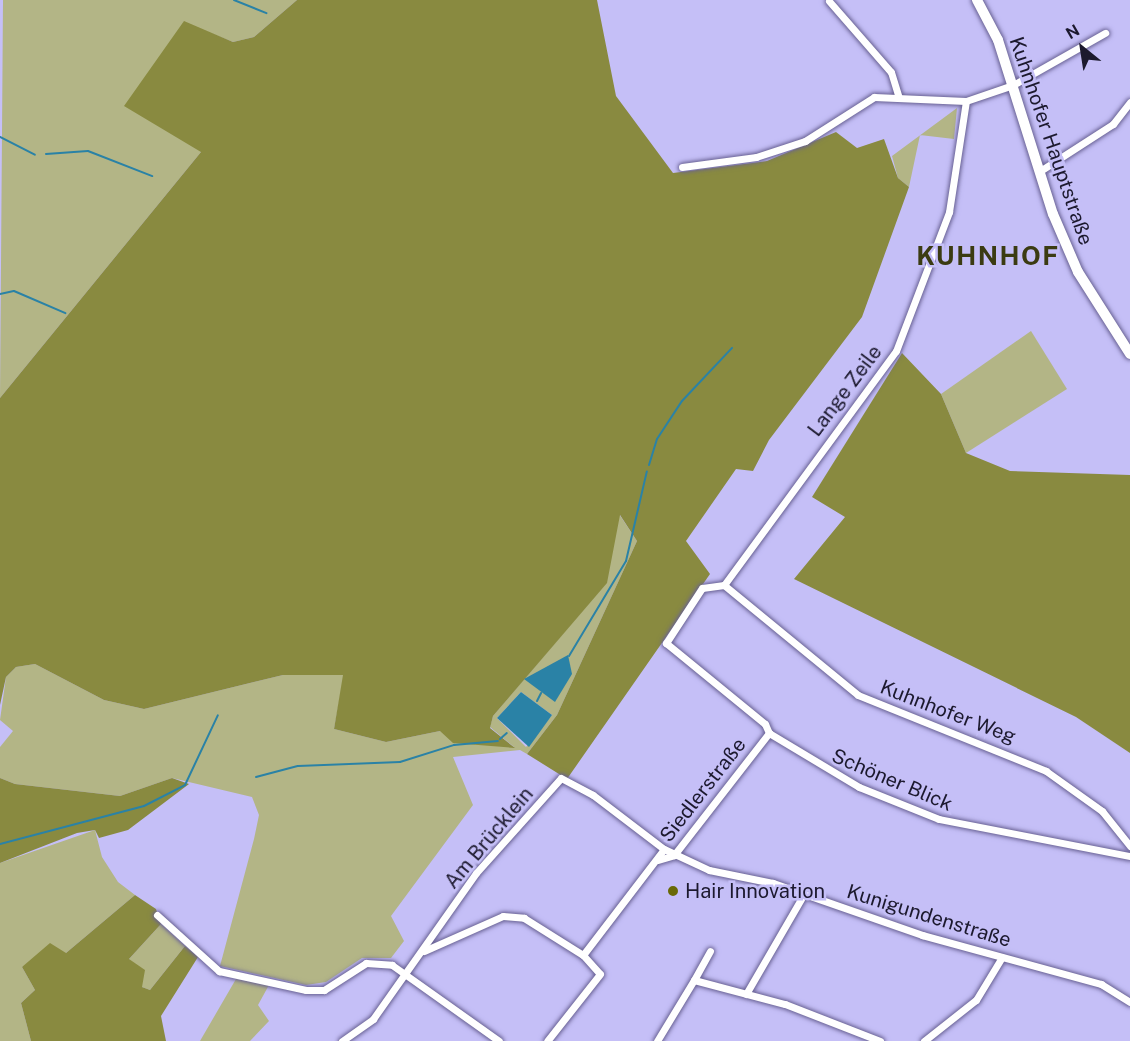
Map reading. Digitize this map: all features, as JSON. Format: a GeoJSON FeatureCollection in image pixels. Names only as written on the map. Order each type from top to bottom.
{"type":"FeatureCollection","features":[{"type":"Feature","properties":{"kind":"street","name":"Kuhnhofer Hauptstraße"},"geometry":{"type":"LineString","coordinates":[[976,0],[991,23],[1040,171],[1078,272],[1130,354]]}},
{"type":"Feature","properties":{"kind":"street"},"geometry":{"type":"LineString","coordinates":[[829,1],[891,72],[899,98]]}},
{"type":"Feature","properties":{"kind":"street"},"geometry":{"type":"LineString","coordinates":[[682,167],[756,157],[805,141],[874,97],[966,102],[1013,85],[1105,33]]}},
{"type":"Feature","properties":{"kind":"street","name":"Lange Zeile"},"geometry":{"type":"LineString","coordinates":[[724,585],[896,351],[949,212],[966,102]]}},
{"type":"Feature","properties":{"kind":"street"},"geometry":{"type":"LineString","coordinates":[[1040,171],[1113,124],[1130,102]]}},
{"type":"Feature","properties":{"kind":"street","name":"Schöner Blick"},"geometry":{"type":"LineString","coordinates":[[724,585],[702,588],[666,643],[765,724],[769,733],[848,782],[939,819],[1130,856]]}},
{"type":"Feature","properties":{"kind":"street","name":"Kuhnhofer Weg"},"geometry":{"type":"LineString","coordinates":[[724,585],[858,695],[1046,771],[1102,811],[1130,846]]}},
{"type":"Feature","properties":{"kind":"street","name":"Siedlerstraße"},"geometry":{"type":"LineString","coordinates":[[658,860],[674,855],[769,733]]}},
{"type":"Feature","properties":{"kind":"street","name":"Kunigundenstraße"},"geometry":{"type":"LineString","coordinates":[[561,778],[593,795],[674,855],[1002,957],[1101,984],[1130,1002]]}},
{"type":"Feature","properties":{"kind":"street","name":"Am Brücklein"},"geometry":{"type":"LineString","coordinates":[[342,1041],[373,1019],[408,977],[476,873],[561,778]]}},
{"type":"Feature","properties":{"kind":"street","name":"Siedlerstraße"},"geometry":{"type":"LineString","coordinates":[[583,955],[658,860],[664,849]]}},
{"type":"Feature","properties":{"kind":"street"},"geometry":{"type":"LineString","coordinates":[[746,994],[801,899]]}},
{"type":"Feature","properties":{"kind":"street"},"geometry":{"type":"LineString","coordinates":[[157,915],[172,933],[219,971],[306,990],[324,990],[379,961],[408,977],[499,1041]]}},
{"type":"Feature","properties":{"kind":"street"},"geometry":{"type":"LineString","coordinates":[[424,951],[503,916],[524,918],[583,955],[600,974],[547,1041]]}},
{"type":"Feature","properties":{"kind":"street"},"geometry":{"type":"LineString","coordinates":[[657,1041],[710,951]]}},
{"type":"Feature","properties":{"kind":"street"},"geometry":{"type":"LineString","coordinates":[[924,1041],[976,1000],[1002,957]]}},
{"type":"Feature","properties":{"kind":"street"},"geometry":{"type":"LineString","coordinates":[[694,980],[844,1023],[880,1041]]}},
{"type":"Feature","properties":{"kind":"green space"},"geometry":{"type":"Polygon","coordinates":[[[3,0],[297,0],[254,37],[233,42],[183,22],[201,152],[0,398],[3,0]]]}},
{"type":"Feature","properties":{"kind":"green space"},"geometry":{"type":"Polygon","coordinates":[[[957,108],[954,139],[920,135],[957,108]]]}},
{"type":"Feature","properties":{"kind":"green space"},"geometry":{"type":"Polygon","coordinates":[[[920,135],[909,187],[898,178],[892,156],[920,135]]]}},
{"type":"Feature","properties":{"kind":"green space"},"geometry":{"type":"Polygon","coordinates":[[[1031,331],[1067,389],[966,453],[941,394],[1031,331]]]}},
{"type":"Feature","properties":{"kind":"green space"},"geometry":{"type":"Polygon","coordinates":[[[619,514],[637,541],[557,715],[527,754],[520,750],[453,757],[473,805],[391,916],[404,941],[391,958],[362,958],[326,982],[306,985],[220,966],[259,815],[252,797],[172,778],[120,796],[15,784],[0,778],[0,747],[13,731],[0,720],[6,677],[16,667],[35,664],[104,700],[144,709],[283,675],[344,675],[334,729],[386,742],[440,731],[514,747],[490,727],[493,716],[606,583],[619,514]],[[521,692],[497,718],[526,747],[552,715],[521,692]]]}},
{"type":"Feature","properties":{"kind":"green space"},"geometry":{"type":"Polygon","coordinates":[[[95,830],[102,857],[118,882],[135,895],[66,953],[22,967],[35,990],[21,1003],[31,1041],[0,1041],[0,863],[95,830]]]}},
{"type":"Feature","properties":{"kind":"green space"},"geometry":{"type":"Polygon","coordinates":[[[161,924],[185,946],[150,990],[142,987],[129,959],[161,924]]]}},
{"type":"Feature","properties":{"kind":"green space"},"geometry":{"type":"Polygon","coordinates":[[[236,979],[269,985],[258,1005],[269,1021],[250,1041],[200,1041],[236,979]]]}},
{"type":"Feature","properties":{"kind":"shaded area"},"geometry":{"type":"Polygon","coordinates":[[[297,0],[597,0],[616,96],[673,173],[767,161],[836,132],[857,148],[884,139],[898,178],[909,187],[862,317],[769,440],[753,471],[736,469],[686,541],[710,574],[567,779],[527,754],[557,715],[637,541],[620,515],[607,583],[493,716],[490,728],[515,748],[453,743],[440,731],[386,742],[334,729],[343,675],[283,675],[144,709],[104,700],[35,664],[16,667],[6,677],[0,705],[0,398],[201,152],[124,106],[184,21],[233,42],[254,37],[297,0]]]}},
{"type":"Feature","properties":{"kind":"shaded area"},"geometry":{"type":"Polygon","coordinates":[[[902,353],[941,394],[966,453],[1010,471],[1130,475],[1130,753],[1076,717],[794,579],[845,517],[812,497],[902,353]]]}},
{"type":"Feature","properties":{"kind":"shaded area"},"geometry":{"type":"Polygon","coordinates":[[[0,778],[15,784],[120,796],[172,778],[189,784],[128,830],[99,838],[95,830],[77,833],[0,863],[0,778]]]}},
{"type":"Feature","properties":{"kind":"shaded area"},"geometry":{"type":"Polygon","coordinates":[[[135,895],[156,909],[161,924],[129,959],[145,970],[142,987],[150,990],[185,946],[198,957],[161,1016],[166,1041],[31,1041],[21,1003],[35,990],[22,967],[50,943],[66,953],[135,895]]]}},
{"type":"Feature","properties":{"kind":"water"},"geometry":{"type":"Polygon","coordinates":[[[568,655],[572,674],[555,702],[524,679],[568,655]]]}},
{"type":"Feature","properties":{"kind":"water"},"geometry":{"type":"Polygon","coordinates":[[[521,692],[552,715],[529,747],[497,718],[521,692]]]}},
{"type":"Feature","properties":{"kind":"waterway"},"geometry":{"type":"LineString","coordinates":[[234,0],[266,13]]}},
{"type":"Feature","properties":{"kind":"waterway"},"geometry":{"type":"LineString","coordinates":[[0,137],[35,155]]}},
{"type":"Feature","properties":{"kind":"waterway"},"geometry":{"type":"LineString","coordinates":[[46,154],[88,151],[152,176]]}},
{"type":"Feature","properties":{"kind":"waterway"},"geometry":{"type":"LineString","coordinates":[[0,294],[14,291],[65,313]]}},
{"type":"Feature","properties":{"kind":"waterway"},"geometry":{"type":"LineString","coordinates":[[649,465],[657,439],[682,401],[732,348]]}},
{"type":"Feature","properties":{"kind":"waterway"},"geometry":{"type":"LineString","coordinates":[[569,656],[626,561],[647,471]]}},
{"type":"Feature","properties":{"kind":"waterway"},"geometry":{"type":"LineString","coordinates":[[537,701],[541,693]]}},
{"type":"Feature","properties":{"kind":"waterway"},"geometry":{"type":"LineString","coordinates":[[0,844],[144,806],[185,785],[218,715]]}},
{"type":"Feature","properties":{"kind":"waterway"},"geometry":{"type":"LineString","coordinates":[[500,739],[507,733]]}},
{"type":"Feature","properties":{"kind":"waterway"},"geometry":{"type":"LineString","coordinates":[[256,777],[298,766],[400,762],[454,745],[498,741]]}},
{"type":"Feature","properties":{"kind":"place","name":"Hair Innovation"},"geometry":{"type":"Point","coordinates":[673,891]}},
{"type":"Feature","properties":{"kind":"district","name":"KUHNHOF"},"geometry":{"type":"Point","coordinates":[988,256]}}]}
